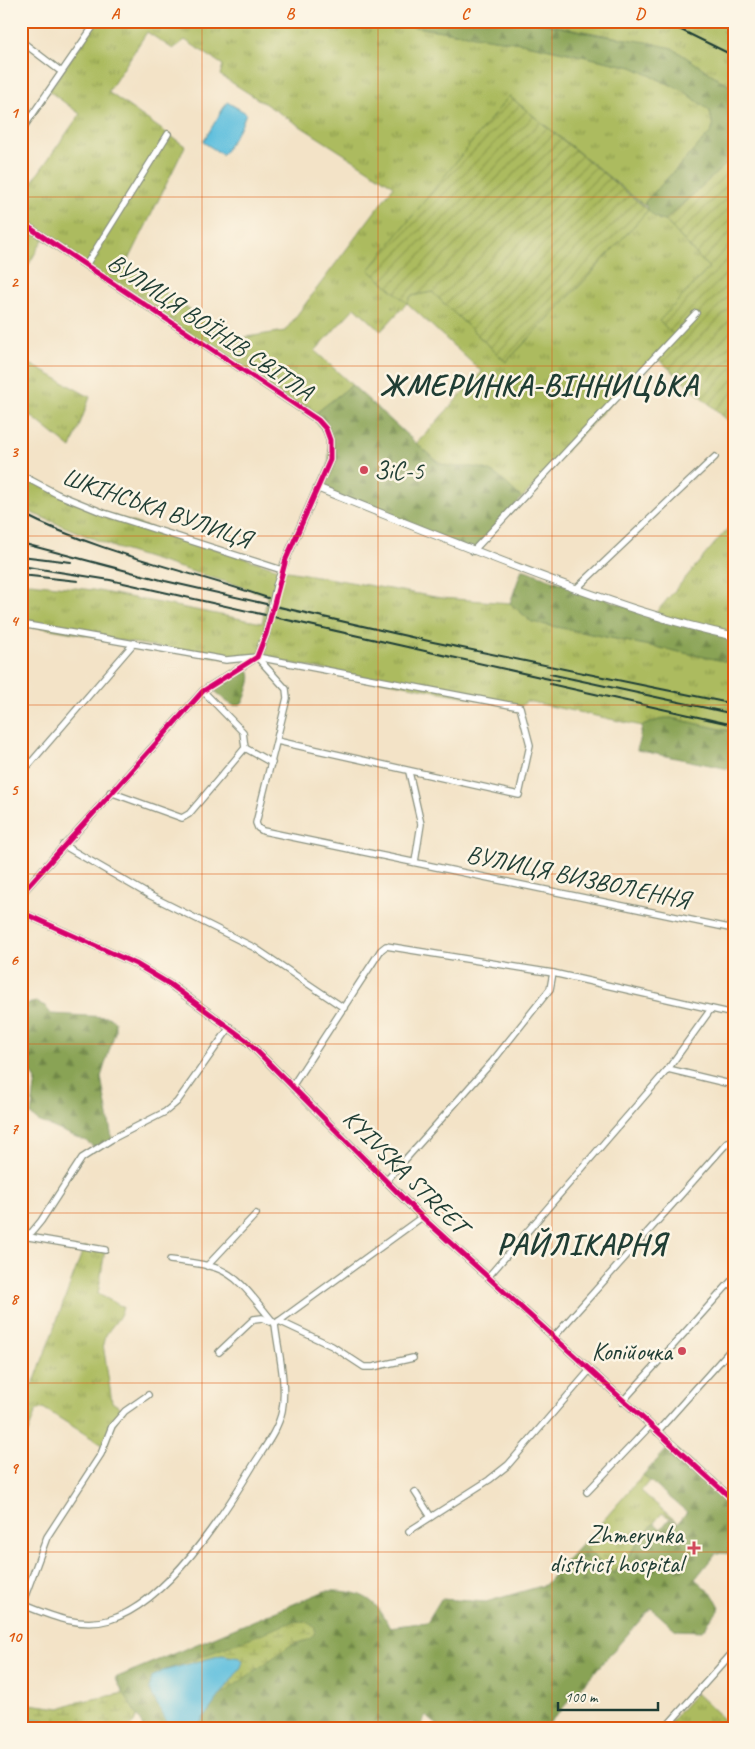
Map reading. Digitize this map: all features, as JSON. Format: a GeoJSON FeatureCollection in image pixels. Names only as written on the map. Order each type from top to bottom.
{"type":"FeatureCollection","features":[{"type":"Feature","properties":{"kind":"street"},"geometry":{"type":"LineString","coordinates":[[21,130],[97,21]]}},
{"type":"Feature","properties":{"kind":"street"},"geometry":{"type":"LineString","coordinates":[[21,41],[60,70]]}},
{"type":"Feature","properties":{"kind":"street"},"geometry":{"type":"LineString","coordinates":[[86,265],[168,134]]}},
{"type":"Feature","properties":{"kind":"street","name":"ВУЛИЦЯ ВОЇНІВ СВІТЛА"},"geometry":{"type":"LineString","coordinates":[[21,222],[323,425],[328,434],[331,453],[318,488]]}},
{"type":"Feature","properties":{"kind":"street"},"geometry":{"type":"LineString","coordinates":[[473,551],[696,313]]}},
{"type":"Feature","properties":{"kind":"street"},"geometry":{"type":"LineString","coordinates":[[576,589],[715,457]]}},
{"type":"Feature","properties":{"kind":"street","name":"ШКІНСЬКА ВУЛИЦЯ"},"geometry":{"type":"LineString","coordinates":[[21,475],[57,494],[104,513],[282,570]]}},
{"type":"Feature","properties":{"kind":"street"},"geometry":{"type":"LineString","coordinates":[[21,894],[110,792],[203,691],[257,657],[266,634],[282,570],[318,488],[473,551],[576,589],[653,616],[734,636]]}},
{"type":"Feature","properties":{"kind":"street"},"geometry":{"type":"LineString","coordinates":[[21,624],[226,660],[257,657],[520,707],[530,744],[519,795],[409,772],[277,741]]}},
{"type":"Feature","properties":{"kind":"street"},"geometry":{"type":"LineString","coordinates":[[21,774],[134,643]]}},
{"type":"Feature","properties":{"kind":"street","name":"ВУЛИЦЯ ВИЗВОЛЕННЯ"},"geometry":{"type":"LineString","coordinates":[[257,657],[286,689],[287,698],[256,823],[258,828],[734,929]]}},
{"type":"Feature","properties":{"kind":"street"},"geometry":{"type":"LineString","coordinates":[[110,792],[182,818],[189,814],[245,748],[243,732],[203,691]]}},
{"type":"Feature","properties":{"kind":"street"},"geometry":{"type":"LineString","coordinates":[[245,748],[272,763]]}},
{"type":"Feature","properties":{"kind":"street"},"geometry":{"type":"LineString","coordinates":[[409,772],[421,824],[415,862]]}},
{"type":"Feature","properties":{"kind":"street"},"geometry":{"type":"LineString","coordinates":[[63,845],[151,896],[255,948],[344,1008]]}},
{"type":"Feature","properties":{"kind":"street","name":"KYIVSKA STREET"},"geometry":{"type":"LineString","coordinates":[[21,912],[130,960],[160,978],[230,1027],[293,1085],[422,1217],[622,1402],[734,1501]]}},
{"type":"Feature","properties":{"kind":"street"},"geometry":{"type":"LineString","coordinates":[[293,1085],[381,950],[387,946],[553,973],[734,1014]]}},
{"type":"Feature","properties":{"kind":"street"},"geometry":{"type":"LineString","coordinates":[[387,1180],[492,1062],[550,988],[553,973]]}},
{"type":"Feature","properties":{"kind":"street"},"geometry":{"type":"LineString","coordinates":[[488,1277],[668,1069],[711,1009]]}},
{"type":"Feature","properties":{"kind":"street"},"geometry":{"type":"LineString","coordinates":[[22,1236],[38,1226],[82,1158],[112,1139],[165,1112],[177,1102],[230,1027]]}},
{"type":"Feature","properties":{"kind":"street"},"geometry":{"type":"LineString","coordinates":[[668,1069],[734,1085]]}},
{"type":"Feature","properties":{"kind":"street"},"geometry":{"type":"LineString","coordinates":[[553,1338],[728,1142]]}},
{"type":"Feature","properties":{"kind":"street"},"geometry":{"type":"LineString","coordinates":[[207,1266],[256,1214]]}},
{"type":"Feature","properties":{"kind":"street"},"geometry":{"type":"LineString","coordinates":[[277,1322],[422,1217]]}},
{"type":"Feature","properties":{"kind":"street"},"geometry":{"type":"LineString","coordinates":[[22,1236],[105,1250]]}},
{"type":"Feature","properties":{"kind":"street"},"geometry":{"type":"LineString","coordinates":[[148,1395],[125,1410],[112,1426],[101,1454],[47,1537],[22,1604],[68,1621],[92,1623],[107,1621],[138,1606],[171,1577],[229,1505],[279,1422],[283,1392],[277,1322],[236,1280],[220,1269],[170,1260]]}},
{"type":"Feature","properties":{"kind":"street"},"geometry":{"type":"LineString","coordinates":[[622,1402],[734,1278]]}},
{"type":"Feature","properties":{"kind":"street"},"geometry":{"type":"LineString","coordinates":[[219,1352],[254,1319],[262,1318],[277,1322],[332,1346],[364,1367],[373,1367],[412,1358]]}},
{"type":"Feature","properties":{"kind":"street"},"geometry":{"type":"LineString","coordinates":[[657,1432],[734,1346]]}},
{"type":"Feature","properties":{"kind":"street"},"geometry":{"type":"LineString","coordinates":[[409,1530],[489,1480],[508,1465],[589,1371]]}},
{"type":"Feature","properties":{"kind":"street"},"geometry":{"type":"LineString","coordinates":[[587,1492],[650,1426]]}},
{"type":"Feature","properties":{"kind":"street"},"geometry":{"type":"LineString","coordinates":[[415,1492],[430,1517]]}},
{"type":"Feature","properties":{"kind":"street"},"geometry":{"type":"LineString","coordinates":[[665,1728],[734,1651]]}},
{"type":"Feature","properties":{"kind":"green space"},"geometry":{"type":"Polygon","coordinates":[[[97,21],[119,21],[127,27],[131,21],[363,21],[403,25],[527,44],[632,67],[684,91],[710,111],[713,127],[711,132],[645,202],[645,206],[509,96],[407,303],[381,331],[355,307],[315,351],[352,385],[312,416],[44,238],[21,278],[21,175],[32,182],[80,114],[49,91],[97,21]],[[147,32],[108,92],[185,146],[126,266],[234,339],[285,331],[394,186],[220,75],[223,65],[185,40],[173,49],[147,32]]]}},
{"type":"Feature","properties":{"kind":"green space"},"geometry":{"type":"Polygon","coordinates":[[[363,21],[531,21],[672,48],[734,89],[734,157],[665,220],[655,217],[649,212],[645,202],[711,132],[713,127],[710,111],[684,91],[632,67],[527,44],[403,25],[363,21]]]}},
{"type":"Feature","properties":{"kind":"green space"},"geometry":{"type":"Polygon","coordinates":[[[531,21],[713,21],[734,32],[734,89],[672,48],[531,21]]]}},
{"type":"Feature","properties":{"kind":"green space"},"geometry":{"type":"Polygon","coordinates":[[[509,96],[648,210],[586,279],[506,362],[432,292],[411,296],[407,303],[369,270],[509,96]]]}},
{"type":"Feature","properties":{"kind":"green space"},"geometry":{"type":"Polygon","coordinates":[[[734,157],[734,426],[655,356],[674,335],[659,321],[709,268],[665,220],[734,157]]]}},
{"type":"Feature","properties":{"kind":"green space"},"geometry":{"type":"Polygon","coordinates":[[[648,210],[659,220],[665,220],[709,268],[660,321],[675,335],[522,498],[488,471],[444,466],[416,444],[482,372],[407,303],[411,296],[432,292],[506,362],[586,279],[648,210]]]}},
{"type":"Feature","properties":{"kind":"green space"},"geometry":{"type":"Polygon","coordinates":[[[21,359],[90,397],[71,448],[21,408],[21,359]]]}},
{"type":"Feature","properties":{"kind":"green space"},"geometry":{"type":"Polygon","coordinates":[[[352,385],[436,461],[448,466],[472,467],[490,471],[522,498],[473,551],[318,488],[328,467],[330,440],[312,416],[352,385]]]}},
{"type":"Feature","properties":{"kind":"green space"},"geometry":{"type":"Polygon","coordinates":[[[21,475],[104,513],[282,570],[441,598],[510,603],[532,622],[734,663],[734,732],[671,718],[642,726],[527,701],[520,707],[257,657],[234,660],[21,624],[21,582],[93,590],[262,623],[268,595],[116,548],[34,514],[21,505],[21,475]]]}},
{"type":"Feature","properties":{"kind":"green space"},"geometry":{"type":"Polygon","coordinates":[[[734,521],[734,636],[653,616],[734,521]]]}},
{"type":"Feature","properties":{"kind":"green space"},"geometry":{"type":"Polygon","coordinates":[[[522,569],[653,616],[734,636],[734,663],[532,622],[510,603],[522,569]]]}},
{"type":"Feature","properties":{"kind":"green space"},"geometry":{"type":"Polygon","coordinates":[[[240,668],[250,672],[249,687],[240,705],[230,704],[210,685],[240,668]]]}},
{"type":"Feature","properties":{"kind":"green space"},"geometry":{"type":"Polygon","coordinates":[[[664,718],[734,732],[734,770],[637,750],[642,726],[664,718]]]}},
{"type":"Feature","properties":{"kind":"green space"},"geometry":{"type":"Polygon","coordinates":[[[36,1002],[45,1006],[51,1014],[108,1017],[115,1021],[115,1032],[101,1077],[112,1139],[97,1149],[86,1141],[38,1121],[31,1115],[36,1080],[21,1057],[21,1018],[27,1004],[36,1002]]]}},
{"type":"Feature","properties":{"kind":"green space"},"geometry":{"type":"Polygon","coordinates":[[[84,1247],[105,1250],[98,1294],[123,1307],[103,1344],[112,1402],[125,1411],[118,1416],[106,1447],[43,1408],[36,1411],[21,1451],[21,1393],[33,1383],[36,1377],[84,1247]]]}},
{"type":"Feature","properties":{"kind":"green space"},"geometry":{"type":"Polygon","coordinates":[[[671,1445],[734,1501],[734,1554],[716,1553],[695,1579],[713,1595],[720,1608],[702,1631],[676,1630],[651,1608],[545,1728],[441,1728],[426,1716],[419,1728],[144,1728],[115,1678],[325,1591],[347,1592],[364,1597],[378,1608],[389,1627],[427,1622],[441,1599],[486,1602],[545,1585],[581,1545],[614,1574],[654,1523],[661,1529],[669,1519],[677,1524],[687,1512],[643,1475],[671,1445]]]}},
{"type":"Feature","properties":{"kind":"green space"},"geometry":{"type":"Polygon","coordinates":[[[643,1475],[650,1480],[641,1491],[678,1523],[662,1513],[613,1574],[581,1545],[590,1535],[595,1540],[606,1527],[601,1523],[643,1475]]]}},
{"type":"Feature","properties":{"kind":"green space"},"geometry":{"type":"Polygon","coordinates":[[[306,1621],[315,1628],[314,1635],[308,1640],[291,1645],[221,1695],[163,1671],[292,1622],[306,1621]]]}},
{"type":"Feature","properties":{"kind":"green space"},"geometry":{"type":"Polygon","coordinates":[[[124,1693],[137,1716],[134,1723],[128,1728],[45,1728],[21,1722],[21,1703],[61,1708],[73,1703],[124,1693]]]}},
{"type":"Feature","properties":{"kind":"green space"},"geometry":{"type":"Polygon","coordinates":[[[696,1693],[733,1728],[665,1728],[696,1693]]]}},
{"type":"Feature","properties":{"kind":"water"},"geometry":{"type":"Polygon","coordinates":[[[227,102],[246,113],[242,124],[223,155],[203,142],[227,102]]]}},
{"type":"Feature","properties":{"kind":"water"},"geometry":{"type":"Polygon","coordinates":[[[222,1655],[240,1658],[243,1661],[241,1667],[196,1728],[170,1728],[149,1689],[152,1677],[163,1671],[222,1655]]]}},
{"type":"Feature","properties":{"kind":"water"},"geometry":{"type":"Polygon","coordinates":[[[21,1718],[46,1720],[56,1728],[21,1728],[21,1718]]]}},
{"type":"Feature","properties":{"kind":"railway"},"geometry":{"type":"LineString","coordinates":[[663,21],[734,56]]}},
{"type":"Feature","properties":{"kind":"railway"},"geometry":{"type":"LineString","coordinates":[[21,513],[51,527],[112,550],[268,598]]}},
{"type":"Feature","properties":{"kind":"railway"},"geometry":{"type":"LineString","coordinates":[[21,543],[165,581],[433,642],[734,704]]}},
{"type":"Feature","properties":{"kind":"railway"},"geometry":{"type":"LineString","coordinates":[[21,556],[71,562]]}},
{"type":"Feature","properties":{"kind":"railway"},"geometry":{"type":"LineString","coordinates":[[21,566],[110,580],[558,681]]}},
{"type":"Feature","properties":{"kind":"railway"},"geometry":{"type":"LineString","coordinates":[[21,575],[78,581]]}},
{"type":"Feature","properties":{"kind":"railway"},"geometry":{"type":"LineString","coordinates":[[550,674],[734,714]]}},
{"type":"Feature","properties":{"kind":"railway"},"geometry":{"type":"LineString","coordinates":[[550,684],[734,725]]}},
{"type":"Feature","properties":{"kind":"cycle path"},"geometry":{"type":"LineString","coordinates":[[21,222],[318,420],[326,429],[330,440],[330,460],[286,559],[266,634],[257,657],[203,691],[21,894]]}},
{"type":"Feature","properties":{"kind":"cycle path"},"geometry":{"type":"LineString","coordinates":[[21,912],[136,964],[171,985],[246,1040],[422,1217],[734,1501]]}},
{"type":"Feature","properties":{"kind":"place","name":"ЗіС-5"},"geometry":{"type":"Point","coordinates":[364,470]}},
{"type":"Feature","properties":{"kind":"place","name":"Копійочка"},"geometry":{"type":"Point","coordinates":[682,1351]}},
{"type":"Feature","properties":{"kind":"place","name":"Zhmerynka district hospital"},"geometry":{"type":"Point","coordinates":[694,1548]}},
{"type":"Feature","properties":{"kind":"district","name":"ЖМЕРИНКА-ВІННИЦЬКА"},"geometry":{"type":"Point","coordinates":[539,385]}},
{"type":"Feature","properties":{"kind":"district","name":"РАЙЛІКАРНЯ"},"geometry":{"type":"Point","coordinates":[582,1244]}}]}
